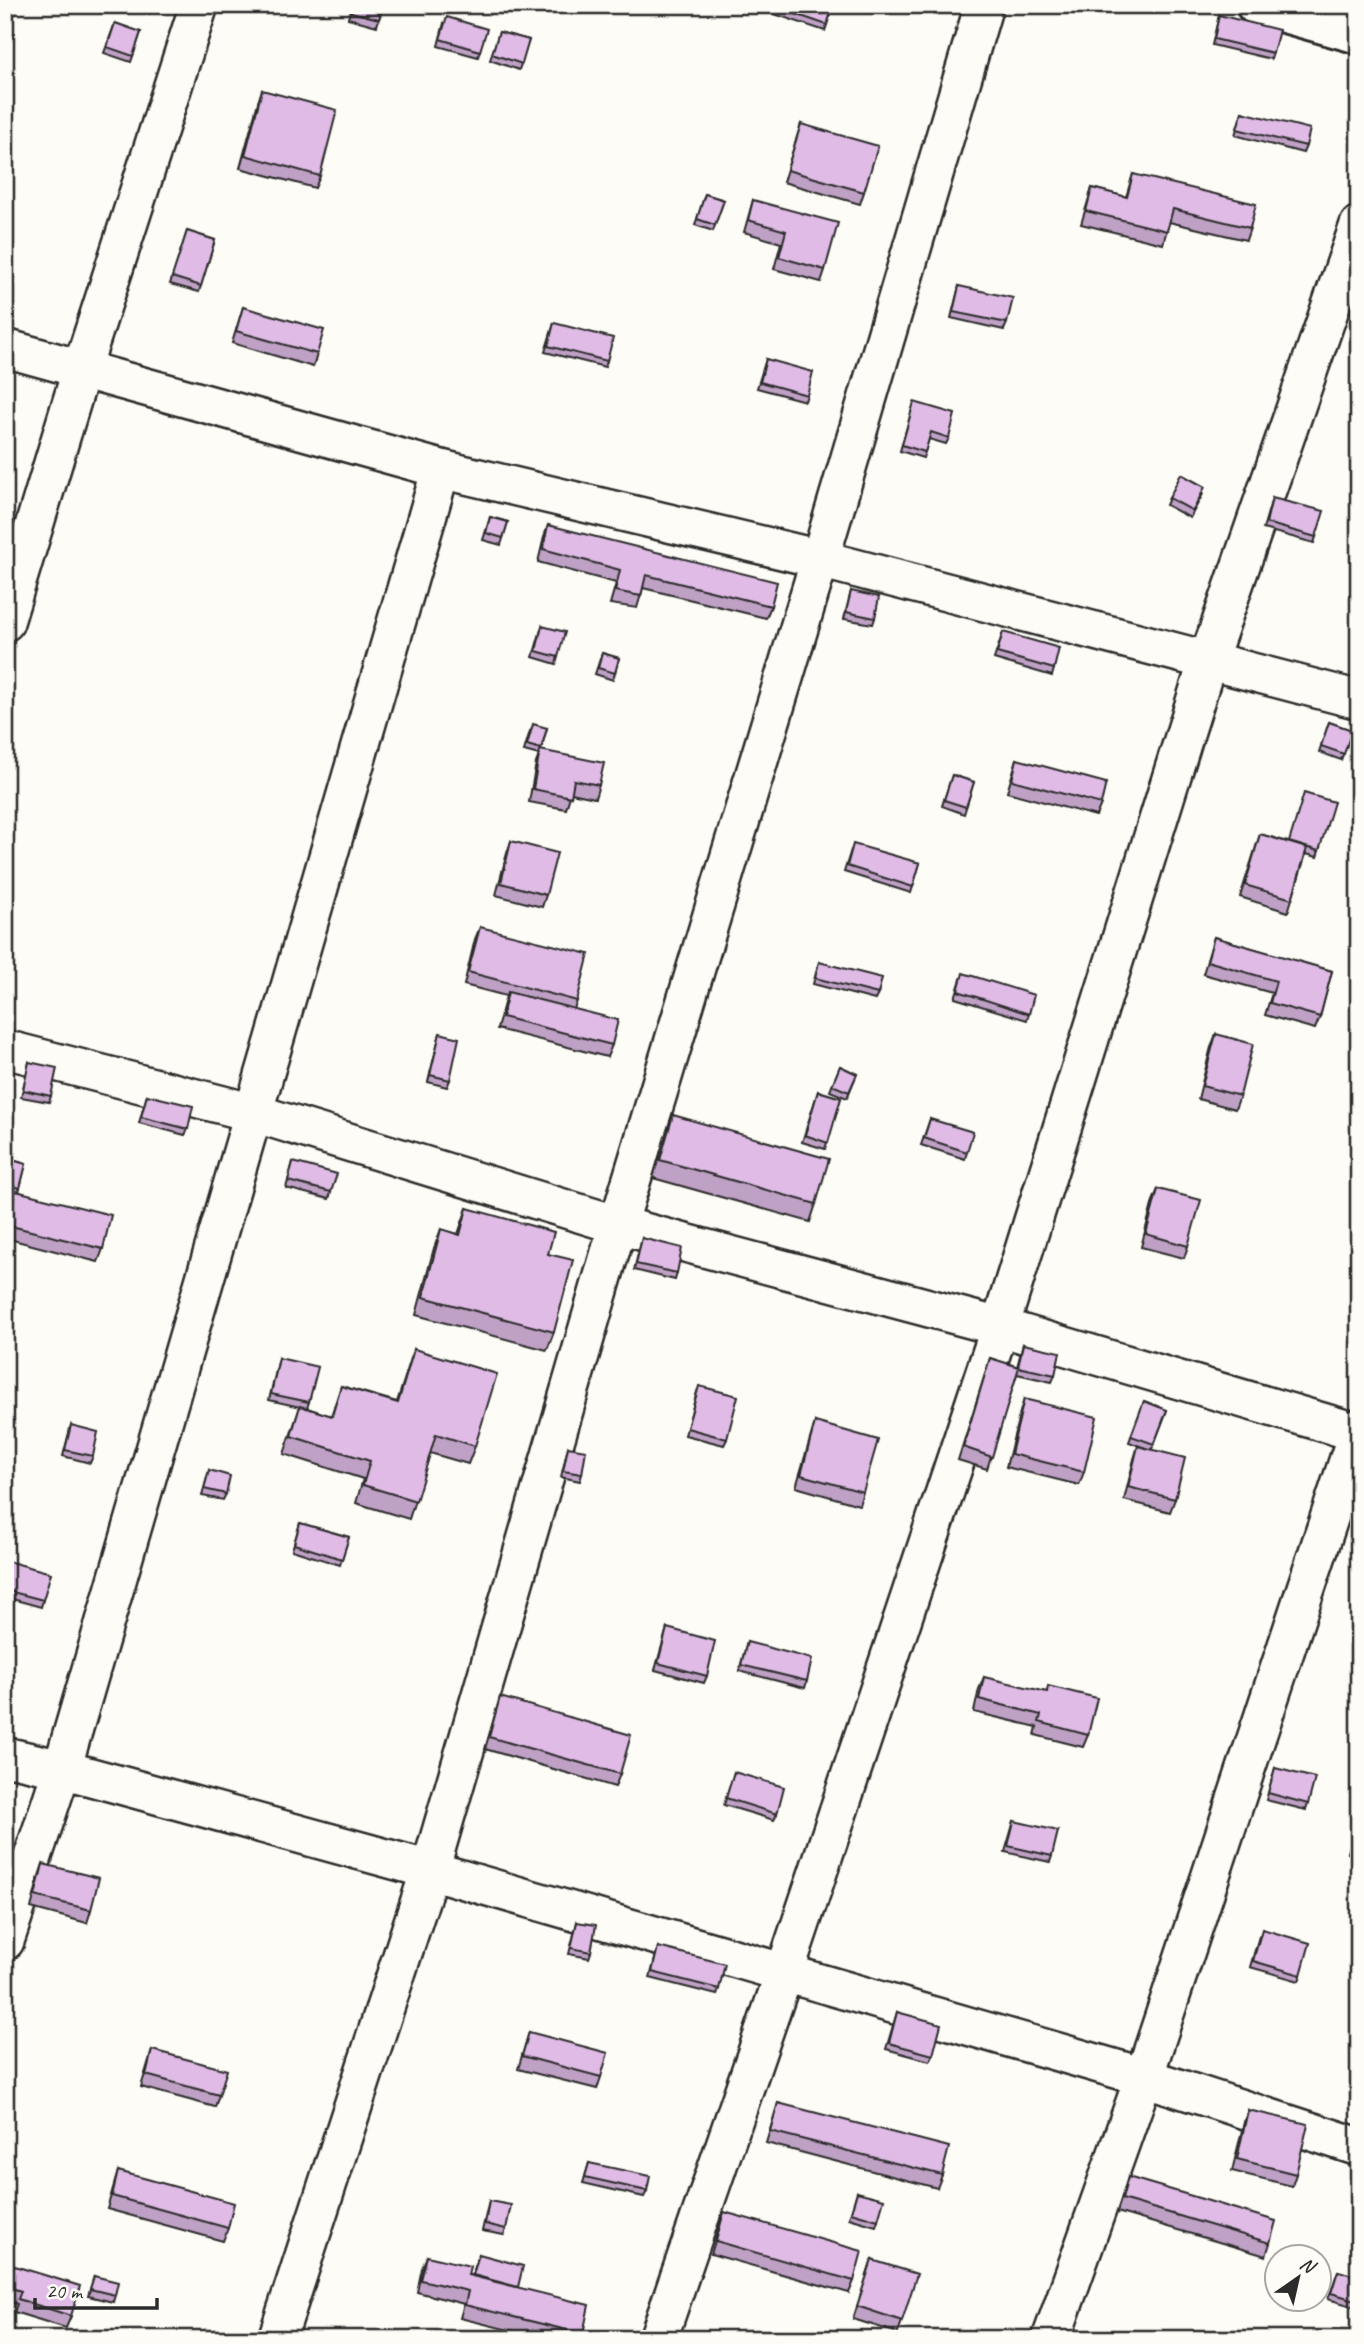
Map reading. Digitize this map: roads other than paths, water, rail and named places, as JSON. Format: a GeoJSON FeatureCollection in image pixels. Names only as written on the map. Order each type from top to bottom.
{"type":"FeatureCollection","features":[{"type":"Feature","properties":{"kind":"street"},"geometry":{"type":"LineString","coordinates":[[5,622],[199,5]]}},
{"type":"Feature","properties":{"kind":"street"},"geometry":{"type":"LineString","coordinates":[[277,2339],[429,1870],[618,1225],[820,559],[984,5]]}},
{"type":"Feature","properties":{"kind":"street"},"geometry":{"type":"LineString","coordinates":[[1256,5],[1359,34]]}},
{"type":"Feature","properties":{"kind":"street"},"geometry":{"type":"LineString","coordinates":[[658,2339],[784,1974],[1000,1327],[1208,660],[1359,225]]}},
{"type":"Feature","properties":{"kind":"street"},"geometry":{"type":"LineString","coordinates":[[5,348],[441,469],[820,559],[1359,700]]}},
{"type":"Feature","properties":{"kind":"street"},"geometry":{"type":"LineString","coordinates":[[5,1941],[62,1769],[441,469]]}},
{"type":"Feature","properties":{"kind":"street"},"geometry":{"type":"LineString","coordinates":[[5,1049],[254,1113],[618,1225],[1000,1327],[1358,1431],[1144,2077],[1051,2339]]}},
{"type":"Feature","properties":{"kind":"street"},"geometry":{"type":"LineString","coordinates":[[5,1756],[62,1769],[429,1870],[1144,2077],[1359,2147]]}}]}
